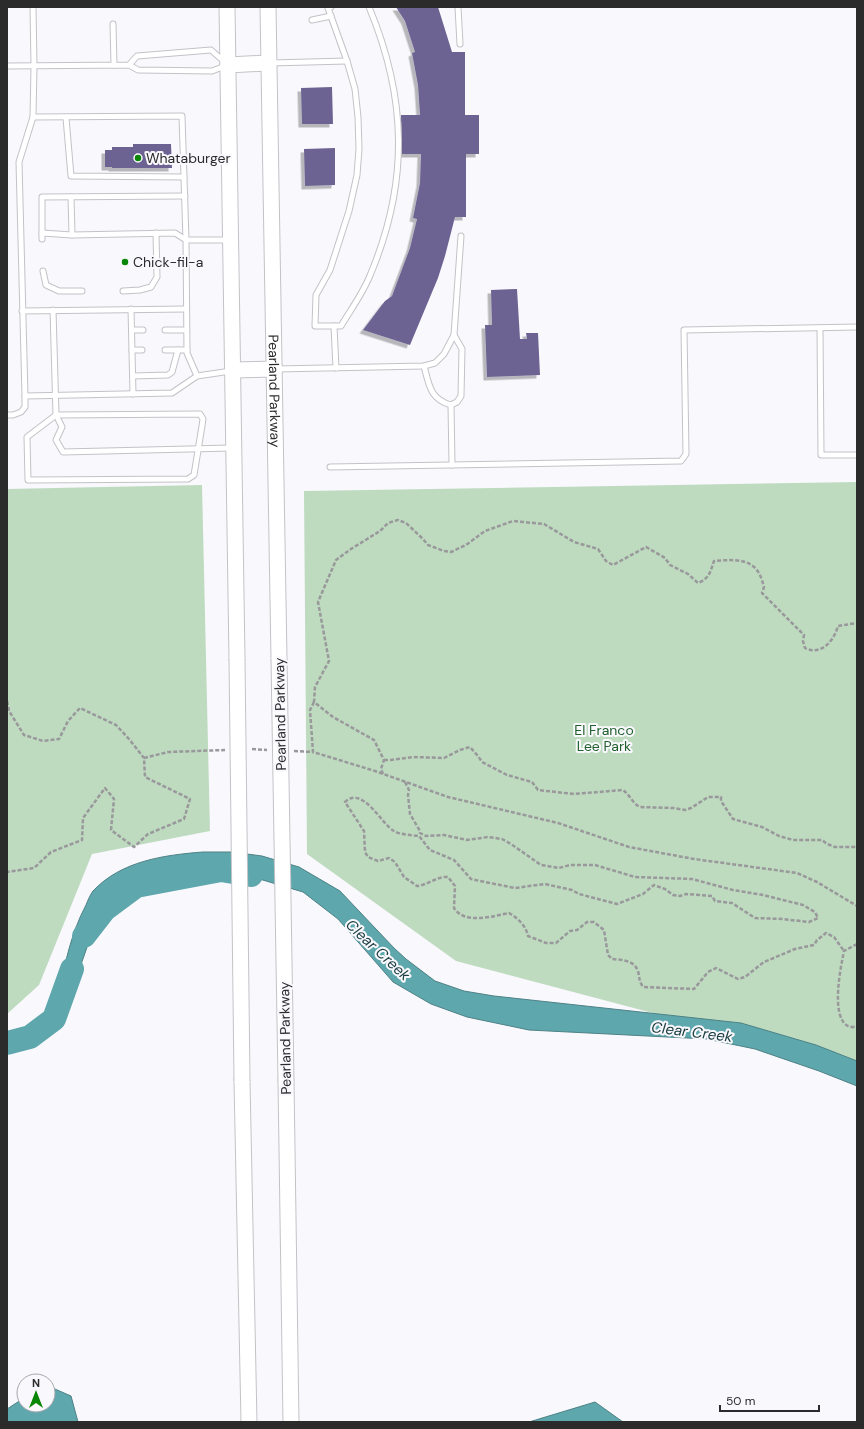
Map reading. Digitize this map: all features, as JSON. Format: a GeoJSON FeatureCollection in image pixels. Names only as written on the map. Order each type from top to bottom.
{"type":"FeatureCollection","features":[{"type":"Feature","properties":{"kind":"main road"},"geometry":{"type":"LineString","coordinates":[[227,7],[242,1080],[249,1422]]}},
{"type":"Feature","properties":{"kind":"main road","name":"Pearland Parkway"},"geometry":{"type":"LineString","coordinates":[[268,7],[291,1422]]}},
{"type":"Feature","properties":{"kind":"main road"},"geometry":{"type":"LineString","coordinates":[[228,64],[268,63]]}},
{"type":"Feature","properties":{"kind":"main road"},"geometry":{"type":"LineString","coordinates":[[233,370],[274,369]]}},
{"type":"Feature","properties":{"kind":"lane"},"geometry":{"type":"LineString","coordinates":[[7,415],[13,415],[21,412],[25,407],[19,162],[33,117],[34,66],[32,7]]}},
{"type":"Feature","properties":{"kind":"lane"},"geometry":{"type":"LineString","coordinates":[[331,7],[328,8],[347,61],[355,89],[359,149],[357,175],[350,211],[330,270],[316,295],[316,326],[341,326],[358,299],[371,274],[388,224],[393,198],[399,151],[396,101],[386,52],[369,7]]}},
{"type":"Feature","properties":{"kind":"lane"},"geometry":{"type":"LineString","coordinates":[[458,7],[460,44]]}},
{"type":"Feature","properties":{"kind":"lane"},"geometry":{"type":"LineString","coordinates":[[312,20],[331,16]]}},
{"type":"Feature","properties":{"kind":"lane"},"geometry":{"type":"LineString","coordinates":[[113,24],[114,65]]}},
{"type":"Feature","properties":{"kind":"lane"},"geometry":{"type":"LineString","coordinates":[[7,66],[129,65],[138,70],[212,71],[228,64],[211,50],[137,56],[129,65]]}},
{"type":"Feature","properties":{"kind":"lane"},"geometry":{"type":"LineString","coordinates":[[268,63],[347,61]]}},
{"type":"Feature","properties":{"kind":"lane"},"geometry":{"type":"LineString","coordinates":[[33,117],[66,118],[182,116],[186,240],[186,353],[197,376]]}},
{"type":"Feature","properties":{"kind":"lane"},"geometry":{"type":"LineString","coordinates":[[66,118],[71,176],[184,177]]}},
{"type":"Feature","properties":{"kind":"lane"},"geometry":{"type":"LineString","coordinates":[[185,196],[42,197],[42,236],[175,233],[186,240],[231,240]]}},
{"type":"Feature","properties":{"kind":"lane"},"geometry":{"type":"LineString","coordinates":[[71,197],[72,235]]}},
{"type":"Feature","properties":{"kind":"lane"},"geometry":{"type":"LineString","coordinates":[[123,291],[140,290],[151,287],[157,277],[156,233]]}},
{"type":"Feature","properties":{"kind":"lane"},"geometry":{"type":"LineString","coordinates":[[274,369],[424,366],[435,363],[444,354],[454,335],[461,236]]}},
{"type":"Feature","properties":{"kind":"lane"},"geometry":{"type":"LineString","coordinates":[[43,272],[46,285],[59,291],[82,291]]}},
{"type":"Feature","properties":{"kind":"lane"},"geometry":{"type":"LineString","coordinates":[[131,309],[133,394]]}},
{"type":"Feature","properties":{"kind":"lane"},"geometry":{"type":"LineString","coordinates":[[22,311],[186,309]]}},
{"type":"Feature","properties":{"kind":"lane"},"geometry":{"type":"LineString","coordinates":[[53,310],[54,396],[56,415],[62,426],[56,440],[63,452],[234,448]]}},
{"type":"Feature","properties":{"kind":"lane"},"geometry":{"type":"LineString","coordinates":[[334,326],[336,368]]}},
{"type":"Feature","properties":{"kind":"lane"},"geometry":{"type":"LineString","coordinates":[[330,467],[681,461],[686,454],[684,330],[857,327]]}},
{"type":"Feature","properties":{"kind":"lane"},"geometry":{"type":"LineString","coordinates":[[820,328],[821,455],[857,455]]}},
{"type":"Feature","properties":{"kind":"lane"},"geometry":{"type":"LineString","coordinates":[[132,330],[143,330]]}},
{"type":"Feature","properties":{"kind":"lane"},"geometry":{"type":"LineString","coordinates":[[165,330],[186,330]]}},
{"type":"Feature","properties":{"kind":"lane"},"geometry":{"type":"LineString","coordinates":[[424,366],[434,397],[443,403],[451,405],[457,402],[461,396],[462,349],[454,335]]}},
{"type":"Feature","properties":{"kind":"lane"},"geometry":{"type":"LineString","coordinates":[[132,350],[142,350]]}},
{"type":"Feature","properties":{"kind":"lane"},"geometry":{"type":"LineString","coordinates":[[165,350],[186,350]]}},
{"type":"Feature","properties":{"kind":"lane"},"geometry":{"type":"LineString","coordinates":[[132,376],[168,375],[172,372],[178,350]]}},
{"type":"Feature","properties":{"kind":"lane"},"geometry":{"type":"LineString","coordinates":[[25,396],[172,393],[197,376],[233,370]]}},
{"type":"Feature","properties":{"kind":"lane"},"geometry":{"type":"LineString","coordinates":[[451,405],[452,465]]}},
{"type":"Feature","properties":{"kind":"lane"},"geometry":{"type":"LineString","coordinates":[[200,414],[203,419],[194,475],[188,479],[28,480],[27,437],[56,415],[200,414]]}},
{"type":"Feature","properties":{"kind":"path"},"geometry":{"type":"LineString","coordinates":[[857,624],[838,626],[837,632],[829,644],[824,648],[811,651],[805,648],[803,641],[804,635],[762,592],[764,587],[760,574],[754,567],[746,563],[732,559],[714,561],[710,573],[705,580],[698,583],[688,574],[670,566],[665,558],[646,547],[613,565],[606,561],[598,549],[574,542],[544,524],[513,521],[485,531],[466,546],[451,552],[428,546],[424,539],[406,524],[398,520],[388,523],[380,531],[336,560],[318,602],[329,661],[315,687],[314,702],[310,710],[313,752],[382,774],[448,798],[558,823],[629,846],[694,859],[796,873],[817,882],[857,906]]}},
{"type":"Feature","properties":{"kind":"path"},"geometry":{"type":"LineString","coordinates":[[7,701],[9,711],[24,735],[43,740],[59,739],[68,720],[80,708],[116,725],[144,758],[145,777],[190,799],[184,819],[148,834],[134,847],[111,830],[114,799],[105,788],[84,818],[82,840],[51,852],[34,868],[7,872]]}},
{"type":"Feature","properties":{"kind":"path"},"geometry":{"type":"LineString","coordinates":[[314,702],[333,717],[374,740],[384,760],[381,769],[382,774]]}},
{"type":"Feature","properties":{"kind":"path"},"geometry":{"type":"LineString","coordinates":[[384,760],[413,757],[444,758],[470,747],[482,762],[507,775],[532,782],[538,790],[574,794],[623,790],[630,795],[635,804],[640,806],[685,810],[691,808],[708,797],[721,797],[721,801],[733,819],[762,827],[779,836],[793,840],[822,840],[835,847],[857,847]]}},
{"type":"Feature","properties":{"kind":"path"},"geometry":{"type":"LineString","coordinates":[[405,782],[409,790],[408,795],[410,814],[420,833],[426,836],[444,835],[466,840],[488,837],[502,840],[511,844],[542,865],[559,868],[570,865],[596,865],[636,877],[692,879],[732,890],[763,895],[803,905],[815,912],[818,918],[809,922],[755,918],[732,904],[715,901],[712,896],[686,894],[680,896],[673,895],[665,889],[654,886],[643,894],[617,904],[579,894],[572,890],[545,884],[515,888],[480,882],[471,879],[454,860],[430,850],[419,836],[394,831],[375,811],[360,799],[352,798],[345,802],[364,831],[365,852],[368,857],[378,861],[389,858],[395,862],[404,877],[417,886],[424,886],[442,876],[448,877],[455,886],[454,908],[460,915],[483,918],[509,913],[517,918],[527,930],[528,936],[546,943],[556,943],[570,931],[577,930],[587,922],[594,922],[604,930],[608,955],[612,959],[626,960],[634,964],[638,971],[638,979],[643,987],[694,989],[708,972],[716,968],[738,979],[745,977],[764,962],[795,949],[814,946],[817,940],[826,933],[834,937],[844,951],[838,990],[841,1016],[843,1022],[848,1026],[857,1027]]}},
{"type":"Feature","properties":{"kind":"path"},"geometry":{"type":"LineString","coordinates":[[844,951],[857,944]]}},
{"type":"Feature","properties":{"kind":"green space","name":"El Franco Lee Park"},"geometry":{"type":"Polygon","coordinates":[[[857,482],[857,1078],[751,1039],[456,961],[307,854],[304,491],[857,482]]]}},
{"type":"Feature","properties":{"kind":"green space"},"geometry":{"type":"Polygon","coordinates":[[[202,485],[210,831],[92,854],[39,985],[7,1014],[7,489],[202,485]]]}},
{"type":"Feature","properties":{"kind":"water"},"geometry":{"type":"Polygon","coordinates":[[[203,852],[232,852],[262,856],[299,867],[340,891],[394,948],[435,981],[464,991],[494,996],[741,1023],[816,1045],[857,1061],[857,1086],[755,1049],[707,1039],[529,1030],[467,1017],[431,1004],[393,982],[338,919],[303,892],[256,878],[209,869],[183,869],[152,875],[131,882],[110,898],[93,930],[77,976],[65,1003],[58,995],[66,960],[76,927],[93,891],[104,881],[117,873],[144,861],[173,855],[203,852]]]}},
{"type":"Feature","properties":{"kind":"water"},"geometry":{"type":"Polygon","coordinates":[[[56,1389],[71,1396],[78,1422],[7,1422],[7,1409],[16,1403],[16,1413],[56,1413],[56,1389]]]}},
{"type":"Feature","properties":{"kind":"water"},"geometry":{"type":"Polygon","coordinates":[[[595,1402],[623,1422],[529,1422],[595,1402]]]}},
{"type":"Feature","properties":{"kind":"building"},"geometry":{"type":"Polygon","coordinates":[[[396,7],[438,7],[452,52],[465,52],[465,115],[479,115],[479,154],[466,154],[466,217],[455,217],[438,278],[410,345],[363,330],[385,301],[392,296],[410,248],[417,219],[413,218],[420,183],[421,154],[402,154],[401,115],[420,115],[418,85],[412,53],[415,52],[405,21],[396,7]]]}},
{"type":"Feature","properties":{"kind":"building"},"geometry":{"type":"Polygon","coordinates":[[[332,87],[333,124],[302,124],[301,88],[332,87]]]}},
{"type":"Feature","properties":{"kind":"building","name":"Whataburger"},"geometry":{"type":"Polygon","coordinates":[[[133,144],[171,144],[172,168],[105,167],[105,150],[112,150],[112,147],[133,147],[133,144]]]}},
{"type":"Feature","properties":{"kind":"building"},"geometry":{"type":"Polygon","coordinates":[[[335,148],[335,185],[305,186],[304,149],[335,148]]]}},
{"type":"Feature","properties":{"kind":"building"},"geometry":{"type":"Polygon","coordinates":[[[517,289],[520,339],[527,339],[526,333],[538,333],[540,375],[487,377],[485,325],[492,325],[491,290],[517,289]]]}},
{"type":"Feature","properties":{"kind":"waterway","name":"Clear Creek"},"geometry":{"type":"LineString","coordinates":[[84,936],[105,909],[136,886],[221,870],[251,875]]}},
{"type":"Feature","properties":{"kind":"waterway","name":"Clear Creek"},"geometry":{"type":"LineString","coordinates":[[7,1043],[30,1037],[54,1019],[72,969]]}},
{"type":"Feature","properties":{"kind":"place","name":"Whataburger"},"geometry":{"type":"Point","coordinates":[138,158]}},
{"type":"Feature","properties":{"kind":"place","name":"Chick-fil-a"},"geometry":{"type":"Point","coordinates":[125,262]}}]}
